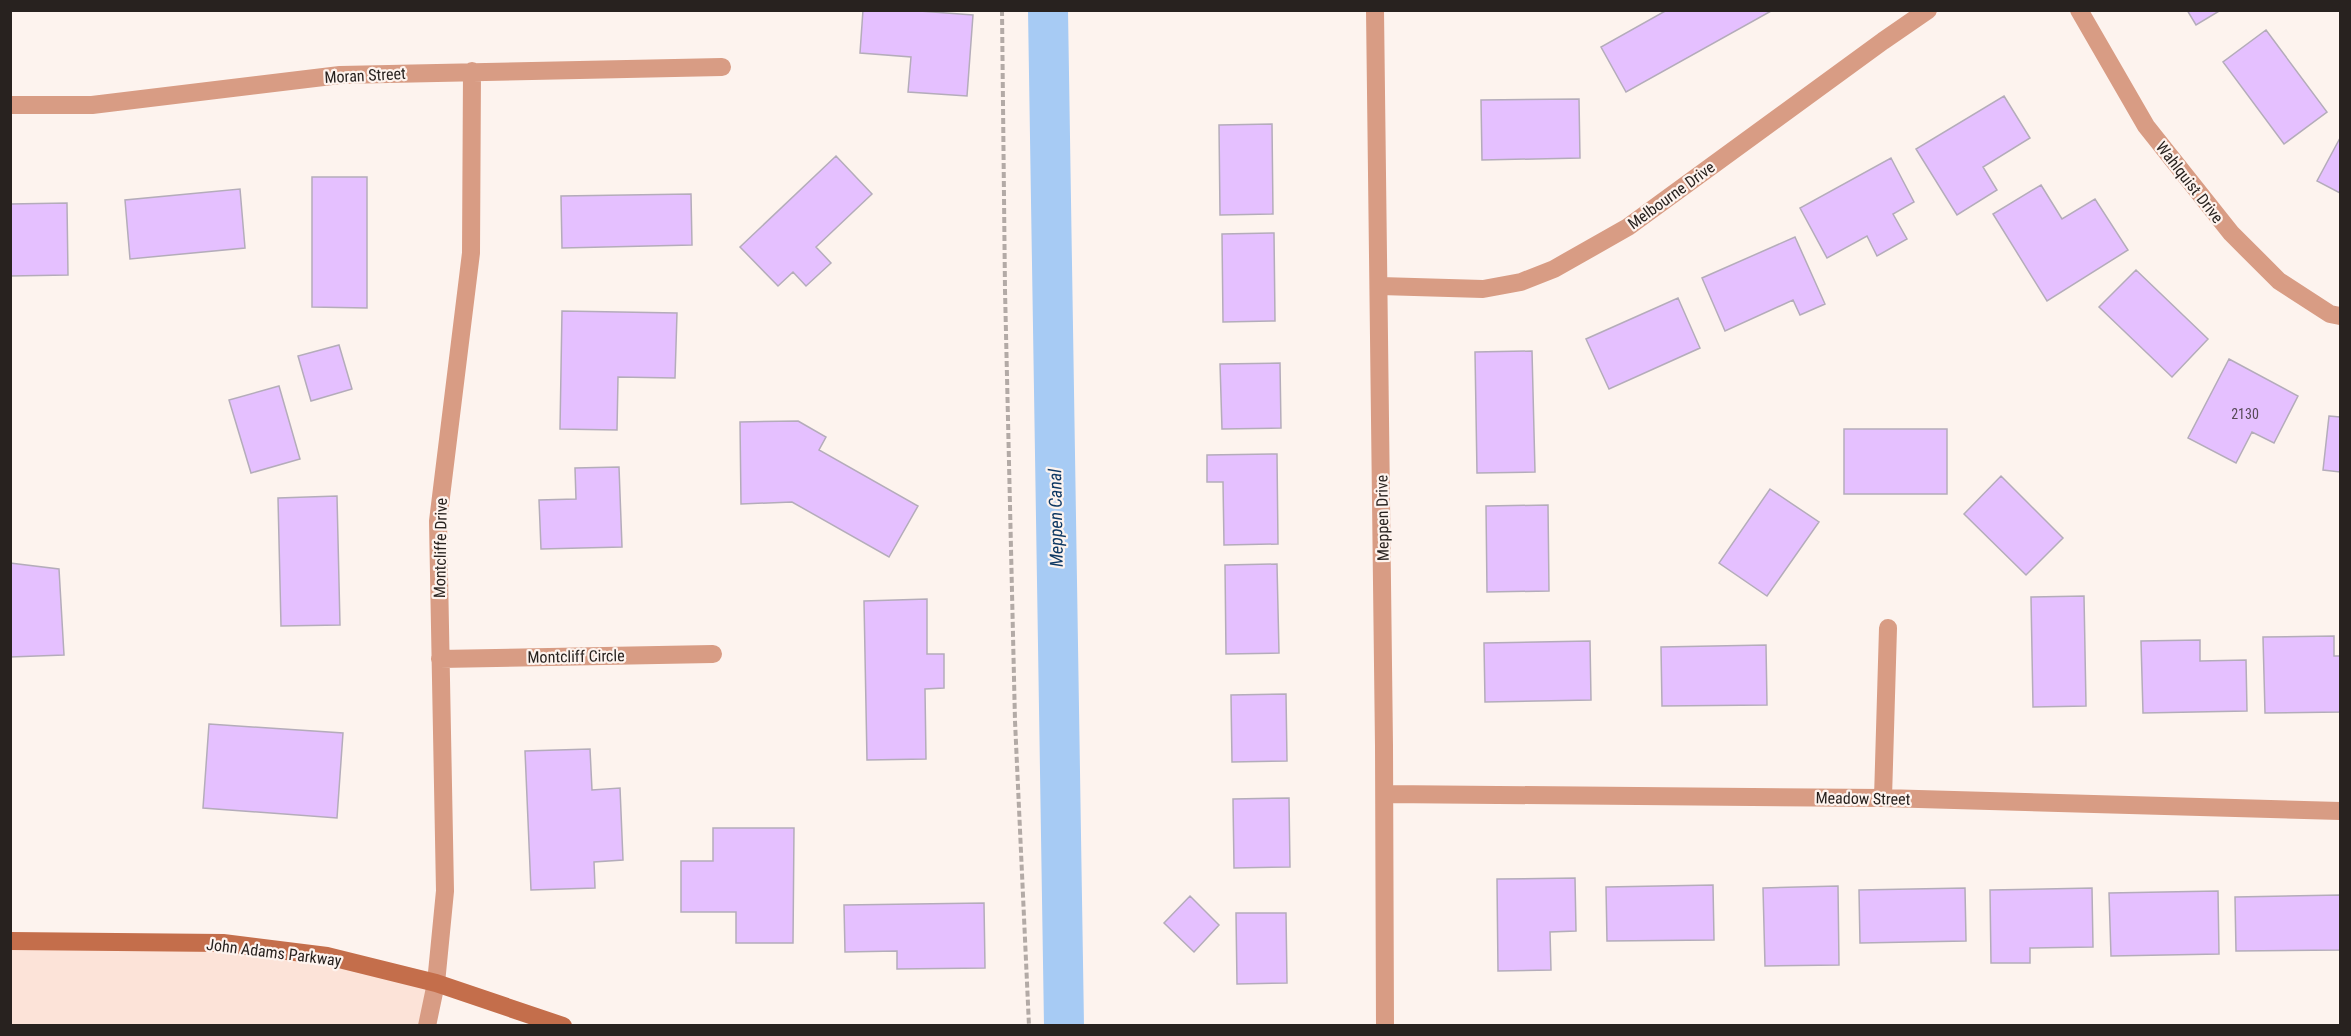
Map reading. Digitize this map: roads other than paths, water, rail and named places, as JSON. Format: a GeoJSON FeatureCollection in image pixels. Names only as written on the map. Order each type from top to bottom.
{"type":"FeatureCollection","features":[{"type":"Feature","properties":{"kind":"street","name":"Meppen Drive"},"geometry":{"type":"LineString","coordinates":[[1375,10],[1380,286],[1385,1026]]}},
{"type":"Feature","properties":{"kind":"street","name":"Melbourne Drive"},"geometry":{"type":"LineString","coordinates":[[1380,286],[1483,289],[1521,282],[1554,269],[1628,227],[1882,41],[1928,10]]}},
{"type":"Feature","properties":{"kind":"street","name":"Wahlquist Drive"},"geometry":{"type":"LineString","coordinates":[[2079,10],[2146,126],[2231,233],[2279,281],[2330,314],[2340,316]]}},
{"type":"Feature","properties":{"kind":"street","name":"Moran Street"},"geometry":{"type":"LineString","coordinates":[[10,105],[92,105],[340,75],[722,67]]}},
{"type":"Feature","properties":{"kind":"street","name":"Montcliffe Drive"},"geometry":{"type":"LineString","coordinates":[[427,1026],[436,983],[445,891],[438,521],[471,253],[472,71]]}},
{"type":"Feature","properties":{"kind":"street"},"geometry":{"type":"LineString","coordinates":[[1883,798],[1888,628]]}},
{"type":"Feature","properties":{"kind":"street","name":"Montcliff Circle"},"geometry":{"type":"LineString","coordinates":[[440,659],[713,654]]}},
{"type":"Feature","properties":{"kind":"street","name":"Meadow Street"},"geometry":{"type":"LineString","coordinates":[[1385,794],[1883,798],[2340,811]]}},
{"type":"Feature","properties":{"kind":"street","name":"John Adams Parkway"},"geometry":{"type":"LineString","coordinates":[[10,941],[224,943],[327,956],[436,983],[563,1026]]}},
{"type":"Feature","properties":{"kind":"waterway","name":"Meppen Canal"},"geometry":{"type":"LineString","coordinates":[[1048,10],[1064,1026]]}}]}
